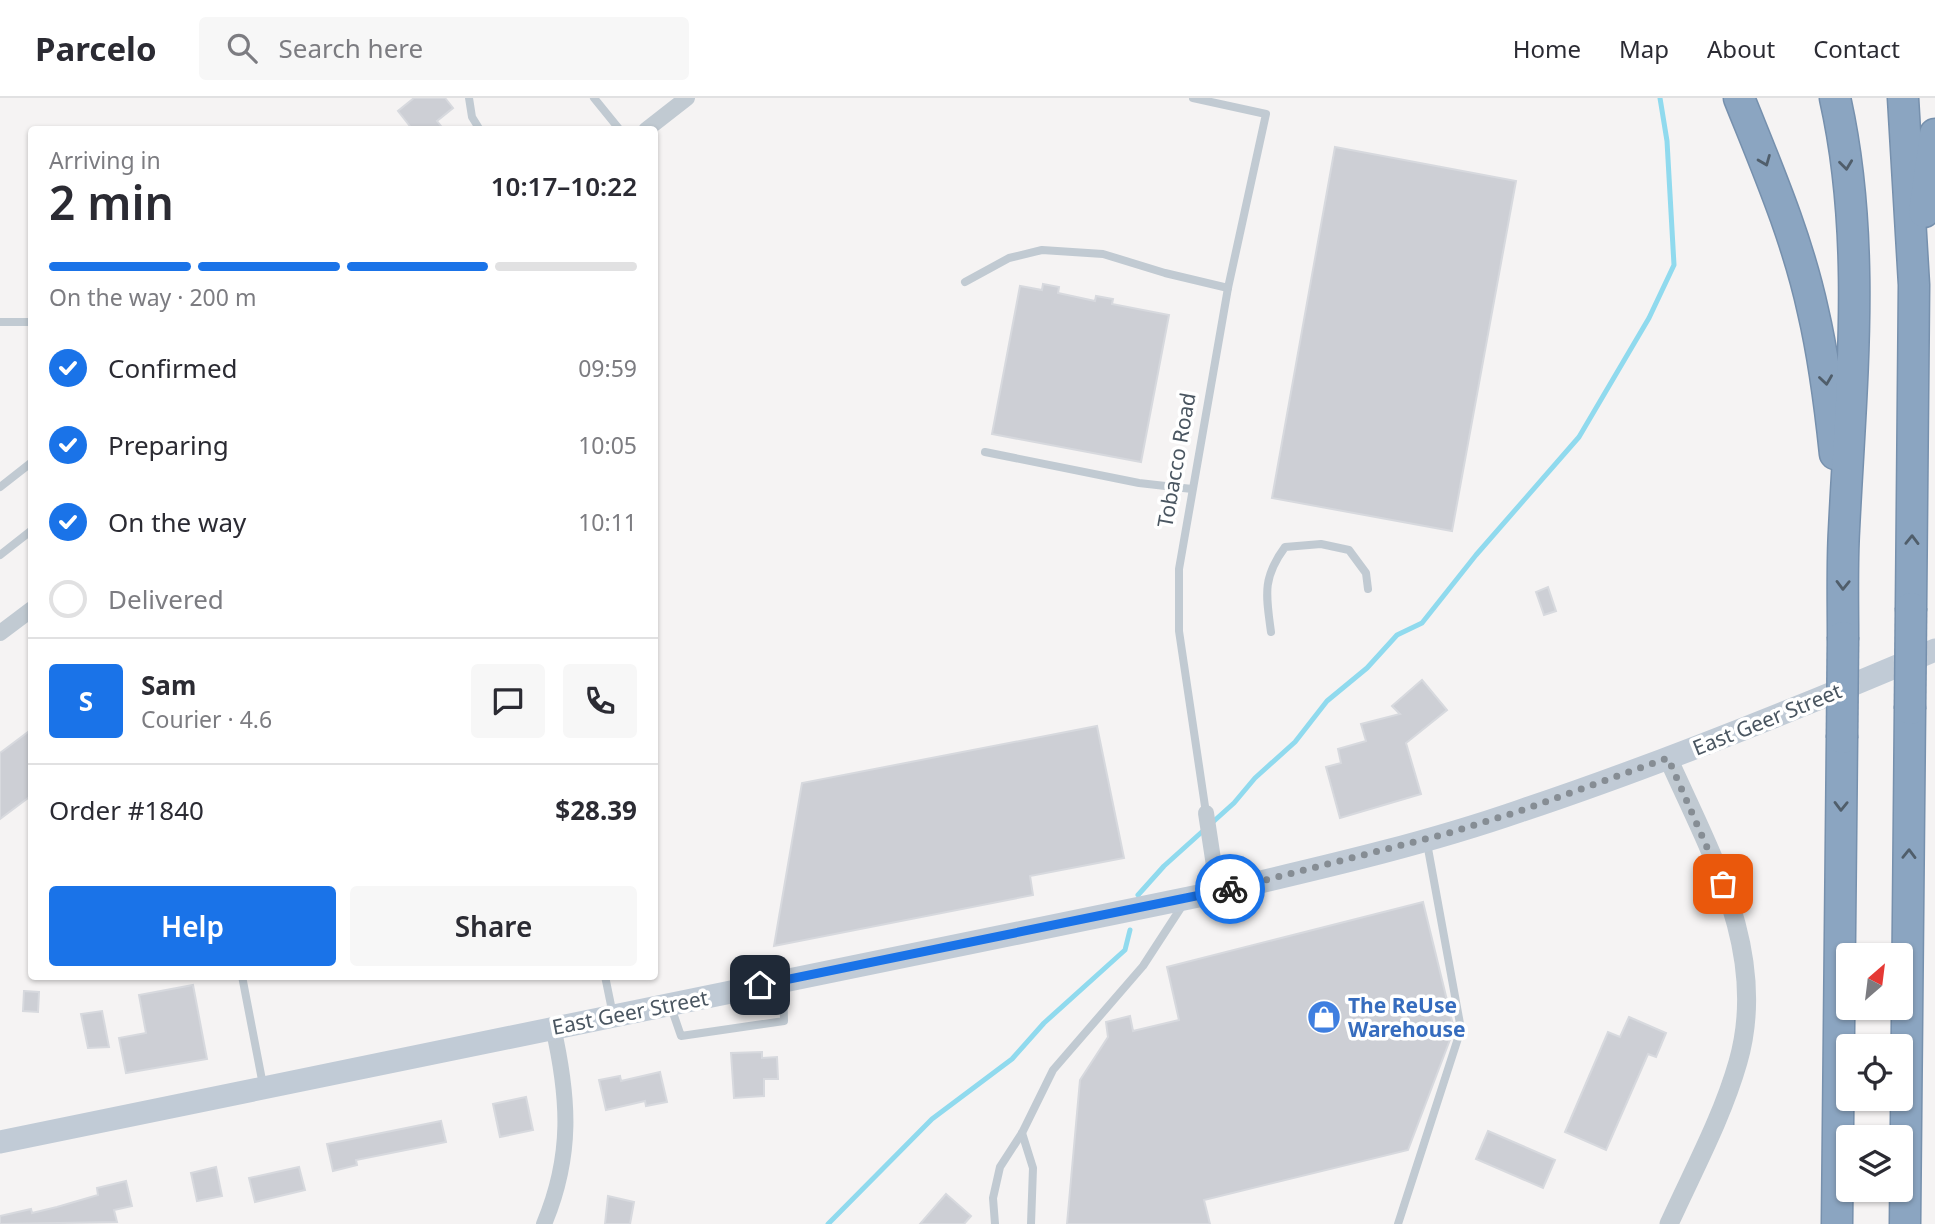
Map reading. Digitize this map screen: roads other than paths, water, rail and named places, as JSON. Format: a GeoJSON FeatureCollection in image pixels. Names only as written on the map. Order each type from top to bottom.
{"type":"FeatureCollection","features":[{"type":"Feature","properties":{"kind":"highway"},"geometry":{"type":"LineString","coordinates":[[1739,98],[1788,222],[1813,309],[1827,385],[1844,533]]}},
{"type":"Feature","properties":{"kind":"highway"},"geometry":{"type":"LineString","coordinates":[[1835,98],[1849,192],[1854,260],[1854,367],[1844,533],[1837,1224]]}},
{"type":"Feature","properties":{"kind":"highway"},"geometry":{"type":"LineString","coordinates":[[1903,98],[1914,285],[1905,1224]]}},
{"type":"Feature","properties":{"kind":"highway"},"geometry":{"type":"LineString","coordinates":[[1914,285],[1935,134]]}},
{"type":"Feature","properties":{"kind":"main road","name":"East Geer Street"},"geometry":{"type":"LineString","coordinates":[[0,1142],[1218,892],[1426,840],[1520,811],[1668,758],[1935,650]]}},
{"type":"Feature","properties":{"kind":"street"},"geometry":{"type":"LineString","coordinates":[[651,126],[687,98]]}},
{"type":"Feature","properties":{"kind":"street"},"geometry":{"type":"LineString","coordinates":[[0,633],[28,613]]}},
{"type":"Feature","properties":{"kind":"street"},"geometry":{"type":"LineString","coordinates":[[1668,758],[1732,909],[1744,951],[1747,980],[1744,1031],[1737,1064],[1669,1224]]}},
{"type":"Feature","properties":{"kind":"street","name":"Tobacco Road"},"geometry":{"type":"LineString","coordinates":[[1206,813],[1218,892]]}},
{"type":"Feature","properties":{"kind":"street"},"geometry":{"type":"LineString","coordinates":[[544,1224],[557,1185],[567,1134],[563,1074],[553,1027]]}},
{"type":"Feature","properties":{"kind":"lane"},"geometry":{"type":"LineString","coordinates":[[470,98],[472,117],[478,126]]}},
{"type":"Feature","properties":{"kind":"lane"},"geometry":{"type":"LineString","coordinates":[[594,98],[617,126]]}},
{"type":"Feature","properties":{"kind":"lane","name":"Tobacco Road"},"geometry":{"type":"LineString","coordinates":[[1193,98],[1266,114],[1228,288],[1179,569],[1179,631],[1206,813]]}},
{"type":"Feature","properties":{"kind":"lane"},"geometry":{"type":"LineString","coordinates":[[965,282],[1009,258],[1042,250],[1103,254],[1228,288]]}},
{"type":"Feature","properties":{"kind":"lane"},"geometry":{"type":"LineString","coordinates":[[0,322],[28,322]]}},
{"type":"Feature","properties":{"kind":"lane"},"geometry":{"type":"LineString","coordinates":[[985,452],[1139,482],[1192,489]]}},
{"type":"Feature","properties":{"kind":"lane"},"geometry":{"type":"LineString","coordinates":[[0,487],[28,465]]}},
{"type":"Feature","properties":{"kind":"lane"},"geometry":{"type":"LineString","coordinates":[[0,555],[28,533]]}},
{"type":"Feature","properties":{"kind":"lane"},"geometry":{"type":"LineString","coordinates":[[1271,632],[1266,600],[1269,568],[1284,547],[1321,544],[1349,550],[1366,573],[1368,589]]}},
{"type":"Feature","properties":{"kind":"lane"},"geometry":{"type":"LineString","coordinates":[[1398,1224],[1461,1029],[1426,840]]}},
{"type":"Feature","properties":{"kind":"lane"},"geometry":{"type":"LineString","coordinates":[[995,1224],[993,1198],[1000,1167],[1022,1133],[1053,1070],[1143,966],[1188,898]]}},
{"type":"Feature","properties":{"kind":"lane"},"geometry":{"type":"LineString","coordinates":[[243,980],[264,1087]]}},
{"type":"Feature","properties":{"kind":"lane"},"geometry":{"type":"LineString","coordinates":[[606,980],[612,1015]]}},
{"type":"Feature","properties":{"kind":"lane"},"geometry":{"type":"LineString","coordinates":[[670,1004],[681,1036],[784,1021],[783,981]]}},
{"type":"Feature","properties":{"kind":"lane"},"geometry":{"type":"LineString","coordinates":[[1022,1133],[1033,1168],[1031,1224]]}},
{"type":"Feature","properties":{"kind":"waterway"},"geometry":{"type":"LineString","coordinates":[[1138,895],[1164,866],[1234,803],[1255,778],[1295,742],[1327,701],[1367,668],[1397,635],[1422,623],[1476,555],[1579,437],[1649,318],[1674,265],[1667,141],[1660,98]]}},
{"type":"Feature","properties":{"kind":"waterway"},"geometry":{"type":"LineString","coordinates":[[828,1224],[932,1119],[1012,1059],[1044,1023],[1125,950],[1130,930]]}},
{"type":"Feature","properties":{"kind":"place","name":"The ReUse Warehouse"},"geometry":{"type":"Point","coordinates":[1324,1017]}}]}
